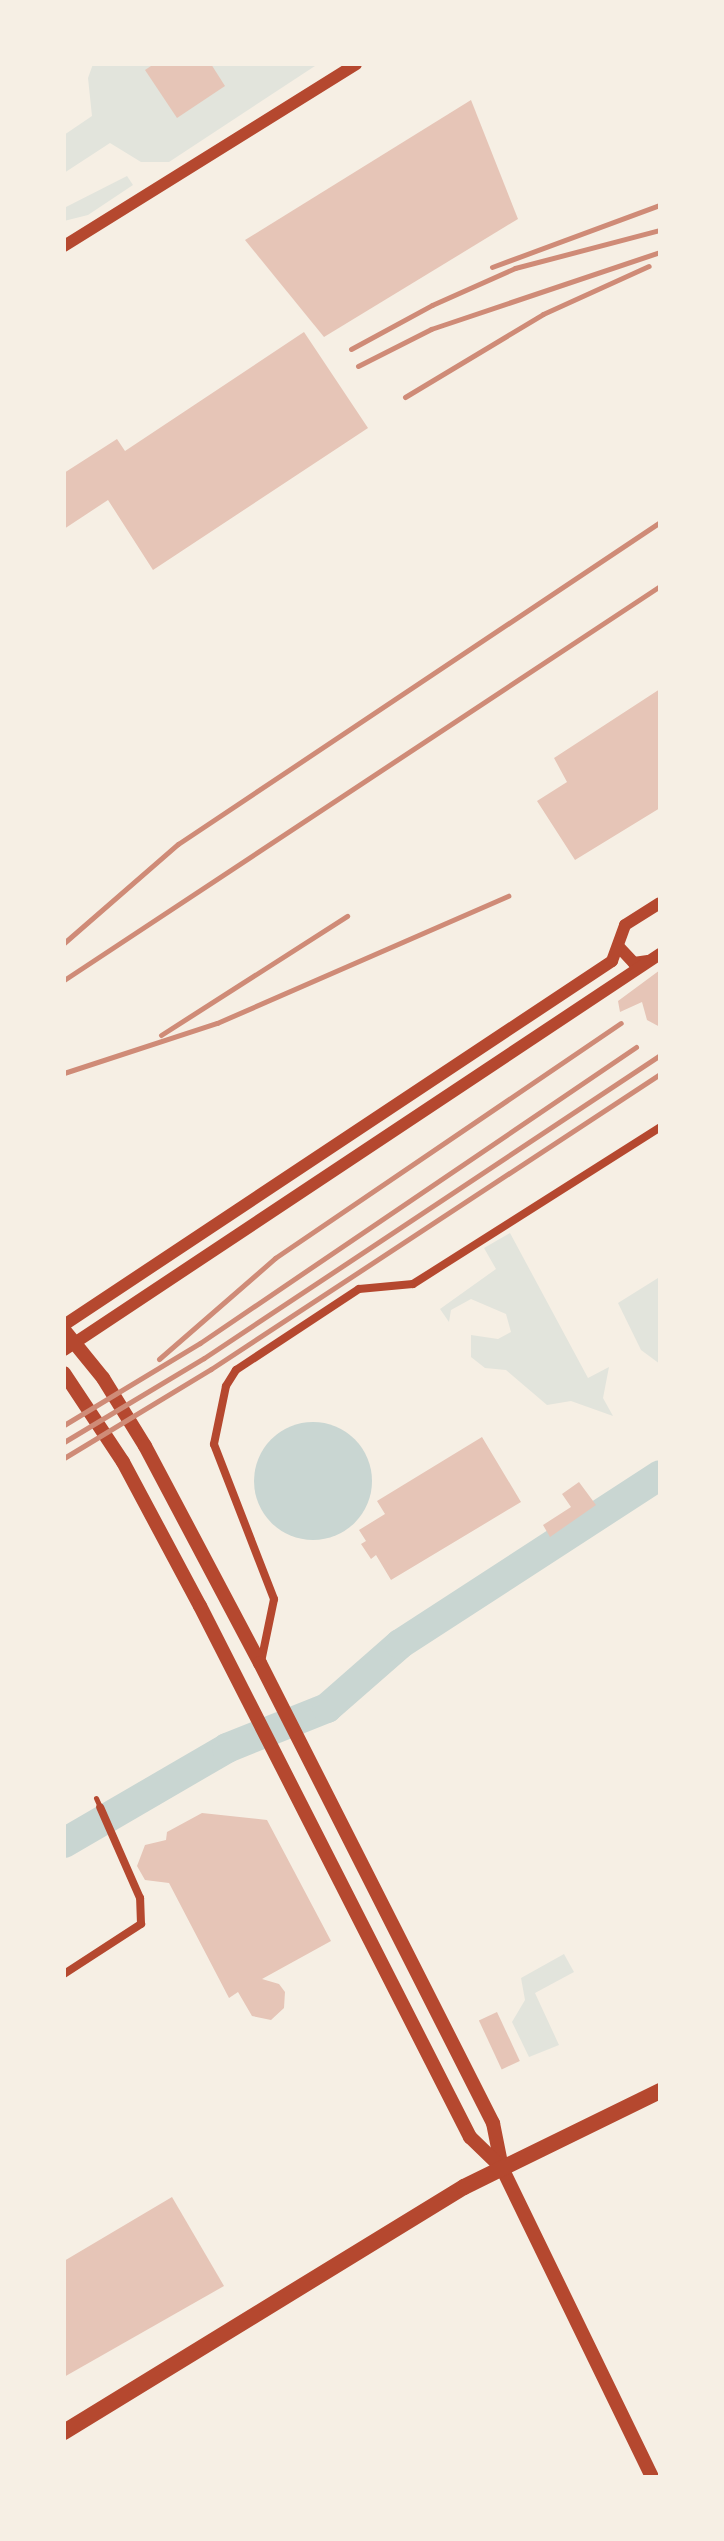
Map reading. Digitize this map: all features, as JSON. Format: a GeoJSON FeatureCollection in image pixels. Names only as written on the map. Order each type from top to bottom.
{"type":"FeatureCollection","features":[{"type":"Feature","properties":{"kind":"main road"},"geometry":{"type":"LineString","coordinates":[[64,1328],[69,1346],[103,1378],[145,1446],[277,1696],[493,2123],[502,2168],[652,2477]]}},
{"type":"Feature","properties":{"kind":"main road"},"geometry":{"type":"LineString","coordinates":[[64,1373],[123,1462],[252,1706],[470,2137],[502,2168]]}},
{"type":"Feature","properties":{"kind":"main road"},"geometry":{"type":"LineString","coordinates":[[64,2432],[502,2168],[660,2091]]}},
{"type":"Feature","properties":{"kind":"street"},"geometry":{"type":"LineString","coordinates":[[64,246],[87,235],[356,64]]}},
{"type":"Feature","properties":{"kind":"street"},"geometry":{"type":"LineString","coordinates":[[64,236],[87,235]]}},
{"type":"Feature","properties":{"kind":"street"},"geometry":{"type":"LineString","coordinates":[[64,1328],[612,961],[625,925],[660,903]]}},
{"type":"Feature","properties":{"kind":"street"},"geometry":{"type":"LineString","coordinates":[[619,947],[634,963],[654,958]]}},
{"type":"Feature","properties":{"kind":"street"},"geometry":{"type":"LineString","coordinates":[[69,1346],[654,958]]}},
{"type":"Feature","properties":{"kind":"street"},"geometry":{"type":"LineString","coordinates":[[260,1663],[274,1599],[214,1444],[226,1386],[236,1370],[359,1289],[413,1284],[660,1127]]}},
{"type":"Feature","properties":{"kind":"street"},"geometry":{"type":"LineString","coordinates":[[64,1974],[141,1924],[140,1898],[98,1802]]}},
{"type":"Feature","properties":{"kind":"shaded area"},"geometry":{"type":"Polygon","coordinates":[[[93,64],[318,64],[169,162],[141,162],[110,143],[64,173],[64,135],[92,116],[88,78],[93,64]]]}},
{"type":"Feature","properties":{"kind":"shaded area"},"geometry":{"type":"Polygon","coordinates":[[[127,176],[133,185],[88,215],[64,221],[64,208],[127,176]]]}},
{"type":"Feature","properties":{"kind":"shaded area"},"geometry":{"type":"Polygon","coordinates":[[[510,1233],[588,1378],[609,1367],[603,1398],[613,1416],[571,1401],[547,1405],[506,1370],[485,1368],[471,1357],[471,1335],[498,1339],[511,1332],[506,1314],[471,1299],[451,1310],[449,1322],[440,1309],[496,1269],[484,1248],[510,1233]]]}},
{"type":"Feature","properties":{"kind":"shaded area"},"geometry":{"type":"Polygon","coordinates":[[[658,1278],[660,1364],[641,1350],[618,1303],[658,1278]]]}},
{"type":"Feature","properties":{"kind":"shaded area"},"geometry":{"type":"Polygon","coordinates":[[[313,1422],[336,1426],[355,1439],[368,1458],[372,1481],[368,1504],[355,1523],[336,1536],[313,1540],[290,1536],[271,1523],[258,1504],[254,1481],[258,1458],[271,1439],[290,1426],[313,1422]]]}},
{"type":"Feature","properties":{"kind":"shaded area"},"geometry":{"type":"Polygon","coordinates":[[[564,1954],[574,1972],[535,1993],[559,2045],[529,2057],[512,2022],[525,2000],[521,1978],[564,1954]]]}},
{"type":"Feature","properties":{"kind":"building"},"geometry":{"type":"Polygon","coordinates":[[[154,64],[211,64],[225,86],[177,118],[145,70],[154,64]]]}},
{"type":"Feature","properties":{"kind":"building"},"geometry":{"type":"Polygon","coordinates":[[[471,100],[518,219],[324,337],[245,240],[471,100]]]}},
{"type":"Feature","properties":{"kind":"building"},"geometry":{"type":"Polygon","coordinates":[[[304,332],[368,428],[153,570],[108,500],[64,529],[64,473],[117,439],[125,451],[304,332]]]}},
{"type":"Feature","properties":{"kind":"building"},"geometry":{"type":"Polygon","coordinates":[[[660,689],[660,808],[575,860],[537,801],[567,782],[554,758],[660,689]]]}},
{"type":"Feature","properties":{"kind":"building"},"geometry":{"type":"Polygon","coordinates":[[[660,970],[660,1027],[647,1020],[642,1002],[620,1012],[618,1001],[660,970]]]}},
{"type":"Feature","properties":{"kind":"building"},"geometry":{"type":"Polygon","coordinates":[[[482,1437],[521,1502],[391,1580],[376,1555],[371,1559],[361,1544],[366,1541],[359,1530],[385,1514],[377,1501],[482,1437]]]}},
{"type":"Feature","properties":{"kind":"building"},"geometry":{"type":"Polygon","coordinates":[[[579,1482],[596,1505],[550,1537],[543,1525],[571,1507],[562,1494],[579,1482]]]}},
{"type":"Feature","properties":{"kind":"building"},"geometry":{"type":"Polygon","coordinates":[[[202,1813],[267,1820],[331,1941],[262,1979],[279,1984],[285,1992],[284,2008],[271,2020],[252,2016],[238,1992],[229,1998],[169,1883],[145,1880],[137,1866],[145,1845],[166,1840],[167,1832],[202,1813]]]}},
{"type":"Feature","properties":{"kind":"building"},"geometry":{"type":"Polygon","coordinates":[[[497,2012],[520,2061],[502,2069],[479,2020],[497,2012]]]}},
{"type":"Feature","properties":{"kind":"building"},"geometry":{"type":"Polygon","coordinates":[[[172,2197],[224,2286],[64,2377],[64,2261],[172,2197]]]}},
{"type":"Feature","properties":{"kind":"waterway"},"geometry":{"type":"LineString","coordinates":[[64,1843],[227,1748],[327,1708],[400,1644],[660,1475]]}},
{"type":"Feature","properties":{"kind":"railway"},"geometry":{"type":"LineString","coordinates":[[492,267],[660,205]]}},
{"type":"Feature","properties":{"kind":"railway"},"geometry":{"type":"LineString","coordinates":[[351,349],[432,305],[515,268],[660,230]]}},
{"type":"Feature","properties":{"kind":"railway"},"geometry":{"type":"LineString","coordinates":[[358,366],[431,329],[660,252]]}},
{"type":"Feature","properties":{"kind":"railway"},"geometry":{"type":"LineString","coordinates":[[405,397],[543,314],[649,266]]}},
{"type":"Feature","properties":{"kind":"railway"},"geometry":{"type":"LineString","coordinates":[[64,943],[178,844],[660,522]]}},
{"type":"Feature","properties":{"kind":"railway"},"geometry":{"type":"LineString","coordinates":[[64,980],[660,586]]}},
{"type":"Feature","properties":{"kind":"railway"},"geometry":{"type":"LineString","coordinates":[[64,1073],[217,1023],[508,896]]}},
{"type":"Feature","properties":{"kind":"railway"},"geometry":{"type":"LineString","coordinates":[[161,1035],[347,916]]}},
{"type":"Feature","properties":{"kind":"railway"},"geometry":{"type":"LineString","coordinates":[[159,1359],[275,1258],[621,1023]]}},
{"type":"Feature","properties":{"kind":"railway"},"geometry":{"type":"LineString","coordinates":[[64,1425],[200,1343],[636,1047]]}},
{"type":"Feature","properties":{"kind":"railway"},"geometry":{"type":"LineString","coordinates":[[64,1442],[204,1358],[660,1055]]}},
{"type":"Feature","properties":{"kind":"railway"},"geometry":{"type":"LineString","coordinates":[[64,1458],[211,1369],[660,1074]]}}]}
